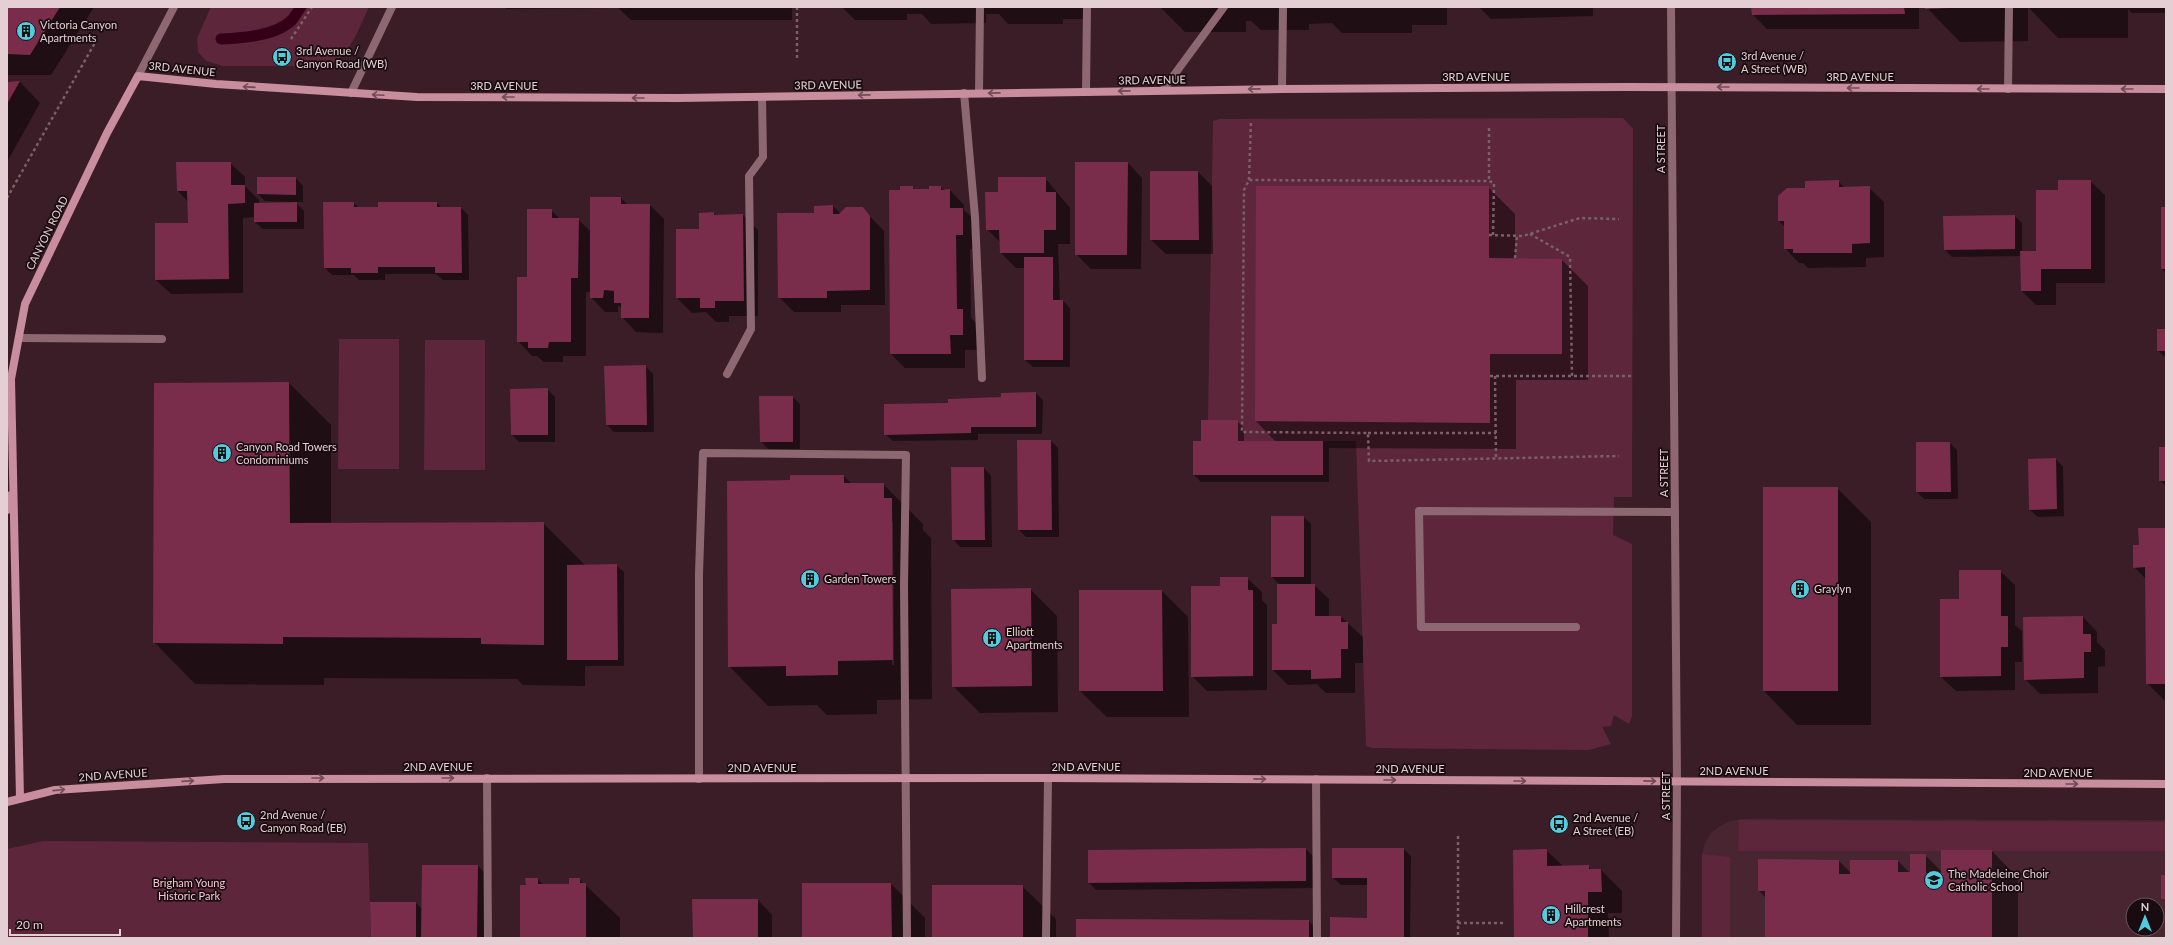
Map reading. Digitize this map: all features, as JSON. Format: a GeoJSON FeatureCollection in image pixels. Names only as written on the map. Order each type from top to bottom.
{"type":"FeatureCollection","features":[{"type":"Feature","properties":{"kind":"street","name":"CANYON ROAD"},"geometry":{"type":"LineString","coordinates":[[20,798],[11,379],[25,304],[107,133],[174,7]]}},
{"type":"Feature","properties":{"kind":"street"},"geometry":{"type":"LineString","coordinates":[[351,94],[392,7]]}},
{"type":"Feature","properties":{"kind":"street"},"geometry":{"type":"LineString","coordinates":[[979,93],[980,7]]}},
{"type":"Feature","properties":{"kind":"street"},"geometry":{"type":"LineString","coordinates":[[1086,92],[1087,7]]}},
{"type":"Feature","properties":{"kind":"street"},"geometry":{"type":"LineString","coordinates":[[1163,90],[1224,7]]}},
{"type":"Feature","properties":{"kind":"street"},"geometry":{"type":"LineString","coordinates":[[1282,89],[1283,7]]}},
{"type":"Feature","properties":{"kind":"street","name":"A STREET"},"geometry":{"type":"LineString","coordinates":[[1671,7],[1677,782],[1676,938]]}},
{"type":"Feature","properties":{"kind":"street"},"geometry":{"type":"LineString","coordinates":[[2008,89],[2009,7]]}},
{"type":"Feature","properties":{"kind":"street","name":"3RD AVENUE"},"geometry":{"type":"LineString","coordinates":[[138,76],[216,84],[351,94],[417,97],[762,96],[1163,90],[1671,87],[2166,89]]}},
{"type":"Feature","properties":{"kind":"street"},"geometry":{"type":"LineString","coordinates":[[964,94],[975,217],[982,378]]}},
{"type":"Feature","properties":{"kind":"street"},"geometry":{"type":"LineString","coordinates":[[727,374],[751,329],[749,176],[763,157],[762,96]]}},
{"type":"Feature","properties":{"kind":"street"},"geometry":{"type":"LineString","coordinates":[[19,338],[162,338]]}},
{"type":"Feature","properties":{"kind":"street"},"geometry":{"type":"LineString","coordinates":[[700,779],[699,598],[703,453],[906,455],[904,593],[907,938]]}},
{"type":"Feature","properties":{"kind":"street","name":"CANYON ROAD"},"geometry":{"type":"LineString","coordinates":[[7,510],[14,487]]}},
{"type":"Feature","properties":{"kind":"street"},"geometry":{"type":"LineString","coordinates":[[1576,627],[1422,627],[1419,511],[1675,512]]}},
{"type":"Feature","properties":{"kind":"street"},"geometry":{"type":"LineString","coordinates":[[487,778],[488,938]]}},
{"type":"Feature","properties":{"kind":"street"},"geometry":{"type":"LineString","coordinates":[[1046,938],[1048,778]]}},
{"type":"Feature","properties":{"kind":"street","name":"2ND AVENUE"},"geometry":{"type":"LineString","coordinates":[[7,802],[55,790],[224,779],[1048,778],[2166,784]]}},
{"type":"Feature","properties":{"kind":"street"},"geometry":{"type":"LineString","coordinates":[[1316,779],[1317,938]]}},
{"type":"Feature","properties":{"kind":"path"},"geometry":{"type":"LineString","coordinates":[[291,39],[312,7]]}},
{"type":"Feature","properties":{"kind":"path"},"geometry":{"type":"LineString","coordinates":[[797,7],[797,58]]}},
{"type":"Feature","properties":{"kind":"path"},"geometry":{"type":"LineString","coordinates":[[7,198],[96,41]]}},
{"type":"Feature","properties":{"kind":"path"},"geometry":{"type":"LineString","coordinates":[[1251,120],[1249,180],[1244,190],[1242,432],[1496,433]]}},
{"type":"Feature","properties":{"kind":"path"},"geometry":{"type":"LineString","coordinates":[[1489,128],[1489,181]]}},
{"type":"Feature","properties":{"kind":"path"},"geometry":{"type":"LineString","coordinates":[[1249,180],[1489,181],[1494,184],[1493,235]]}},
{"type":"Feature","properties":{"kind":"path"},"geometry":{"type":"LineString","coordinates":[[1488,235],[1517,236],[1530,234],[1580,218],[1619,219]]}},
{"type":"Feature","properties":{"kind":"path"},"geometry":{"type":"LineString","coordinates":[[1530,234],[1570,257],[1572,376]]}},
{"type":"Feature","properties":{"kind":"path"},"geometry":{"type":"LineString","coordinates":[[1515,258],[1517,236]]}},
{"type":"Feature","properties":{"kind":"path"},"geometry":{"type":"LineString","coordinates":[[1490,376],[1632,376]]}},
{"type":"Feature","properties":{"kind":"path"},"geometry":{"type":"LineString","coordinates":[[1495,376],[1496,458]]}},
{"type":"Feature","properties":{"kind":"path"},"geometry":{"type":"LineString","coordinates":[[1368,433],[1369,461],[1619,456]]}},
{"type":"Feature","properties":{"kind":"path"},"geometry":{"type":"LineString","coordinates":[[1458,836],[1458,938]]}},
{"type":"Feature","properties":{"kind":"path"},"geometry":{"type":"LineString","coordinates":[[1458,923],[1504,923]]}},
{"type":"Feature","properties":{"kind":"shaded area","name":"The Madeleine Choir Catholic School"},"geometry":{"type":"Polygon","coordinates":[[[1741,819],[2166,820],[2166,938],[1702,938],[1702,854],[1705,843],[1711,833],[1730,821],[1741,819]]]}},
{"type":"Feature","properties":{"kind":"green space"},"geometry":{"type":"Polygon","coordinates":[[[211,7],[369,7],[347,50],[333,63],[324,66],[223,66],[206,61],[198,52],[197,38],[211,7]]]}},
{"type":"Feature","properties":{"kind":"green space"},"geometry":{"type":"Polygon","coordinates":[[[1623,118],[1633,129],[1632,497],[1614,497],[1613,535],[1632,544],[1632,717],[1629,724],[1614,715],[1611,726],[1602,727],[1611,744],[1589,750],[1372,748],[1366,746],[1356,441],[1238,441],[1237,420],[1208,420],[1213,121],[1219,119],[1623,118]]]}},
{"type":"Feature","properties":{"kind":"green space"},"geometry":{"type":"Polygon","coordinates":[[[339,339],[399,339],[399,469],[338,469],[339,339]]]}},
{"type":"Feature","properties":{"kind":"green space"},"geometry":{"type":"Polygon","coordinates":[[[425,340],[485,340],[485,470],[424,470],[425,340]]]}},
{"type":"Feature","properties":{"kind":"green space"},"geometry":{"type":"Polygon","coordinates":[[[1739,820],[2166,822],[2166,851],[1738,851],[1739,820]]]}},
{"type":"Feature","properties":{"kind":"green space","name":"Brigham Young Historic Park"},"geometry":{"type":"Polygon","coordinates":[[[43,841],[368,843],[371,938],[7,938],[7,849],[43,841]]]}},
{"type":"Feature","properties":{"kind":"green space"},"geometry":{"type":"Polygon","coordinates":[[[1702,854],[1730,857],[1730,938],[1702,938],[1702,854]]]}},
{"type":"Feature","properties":{"kind":"building","name":"Victoria Canyon Apartments"},"geometry":{"type":"Polygon","coordinates":[[[7,7],[60,7],[30,55],[7,54],[7,7]]]}},
{"type":"Feature","properties":{"kind":"building"},"geometry":{"type":"Polygon","coordinates":[[[1751,7],[1904,7],[1905,14],[1752,15],[1751,7]]]}},
{"type":"Feature","properties":{"kind":"building"},"geometry":{"type":"Polygon","coordinates":[[[1925,7],[1950,7],[1950,8],[1925,9],[1925,7]]]}},
{"type":"Feature","properties":{"kind":"building"},"geometry":{"type":"Polygon","coordinates":[[[20,81],[7,104],[7,82],[20,81]]]}},
{"type":"Feature","properties":{"kind":"building"},"geometry":{"type":"Polygon","coordinates":[[[176,162],[231,162],[231,185],[245,185],[245,203],[228,204],[229,279],[155,280],[155,223],[188,223],[187,191],[177,191],[176,162]]]}},
{"type":"Feature","properties":{"kind":"building"},"geometry":{"type":"Polygon","coordinates":[[[1075,162],[1128,162],[1127,255],[1075,255],[1075,162]]]}},
{"type":"Feature","properties":{"kind":"building"},"geometry":{"type":"Polygon","coordinates":[[[1150,171],[1198,171],[1199,240],[1150,240],[1150,171]]]}},
{"type":"Feature","properties":{"kind":"building"},"geometry":{"type":"Polygon","coordinates":[[[257,177],[296,177],[296,195],[257,194],[257,177]]]}},
{"type":"Feature","properties":{"kind":"building"},"geometry":{"type":"Polygon","coordinates":[[[998,177],[1046,177],[1046,192],[1056,192],[1056,230],[1044,230],[1044,253],[1000,253],[999,230],[986,230],[985,192],[998,192],[998,177]]]}},
{"type":"Feature","properties":{"kind":"building"},"geometry":{"type":"Polygon","coordinates":[[[1839,180],[1839,187],[1870,186],[1870,243],[1852,244],[1852,253],[1793,253],[1793,249],[1784,249],[1784,221],[1778,221],[1778,196],[1787,188],[1805,188],[1805,181],[1839,180]]]}},
{"type":"Feature","properties":{"kind":"building"},"geometry":{"type":"Polygon","coordinates":[[[2058,180],[2091,180],[2091,269],[2041,269],[2041,291],[2021,291],[2020,251],[2036,251],[2036,190],[2058,190],[2058,180]]]}},
{"type":"Feature","properties":{"kind":"building"},"geometry":{"type":"Polygon","coordinates":[[[900,186],[913,186],[913,189],[929,189],[929,186],[941,186],[941,190],[950,189],[950,208],[963,208],[963,235],[956,235],[957,309],[963,309],[963,335],[950,335],[951,354],[890,354],[889,190],[900,190],[900,186]]]}},
{"type":"Feature","properties":{"kind":"building"},"geometry":{"type":"Polygon","coordinates":[[[1256,186],[1489,186],[1489,258],[1562,259],[1562,354],[1490,354],[1490,423],[1255,421],[1256,186]]]}},
{"type":"Feature","properties":{"kind":"building"},"geometry":{"type":"Polygon","coordinates":[[[590,197],[621,197],[621,204],[650,204],[649,318],[621,318],[621,303],[614,303],[614,291],[604,290],[603,298],[590,298],[590,197]]]}},
{"type":"Feature","properties":{"kind":"building"},"geometry":{"type":"Polygon","coordinates":[[[297,202],[297,222],[254,222],[254,203],[297,202]]]}},
{"type":"Feature","properties":{"kind":"building"},"geometry":{"type":"Polygon","coordinates":[[[323,202],[354,202],[354,207],[378,207],[378,202],[437,202],[437,207],[461,207],[462,273],[435,273],[435,267],[378,267],[378,273],[351,273],[351,268],[324,268],[323,202]]]}},
{"type":"Feature","properties":{"kind":"building"},"geometry":{"type":"Polygon","coordinates":[[[833,205],[833,214],[839,214],[846,207],[863,207],[870,216],[870,290],[827,291],[827,298],[778,298],[777,213],[814,213],[814,206],[833,205]]]}},
{"type":"Feature","properties":{"kind":"building"},"geometry":{"type":"Polygon","coordinates":[[[2161,207],[2166,207],[2166,269],[2161,269],[2161,207]]]}},
{"type":"Feature","properties":{"kind":"building"},"geometry":{"type":"Polygon","coordinates":[[[527,209],[552,209],[552,218],[579,218],[578,278],[571,278],[571,342],[549,342],[548,348],[528,348],[528,342],[517,342],[517,277],[527,277],[527,209]]]}},
{"type":"Feature","properties":{"kind":"building"},"geometry":{"type":"Polygon","coordinates":[[[714,212],[714,215],[743,214],[744,301],[715,301],[715,308],[700,308],[700,298],[676,298],[676,229],[699,229],[699,213],[714,212]]]}},
{"type":"Feature","properties":{"kind":"building"},"geometry":{"type":"Polygon","coordinates":[[[2015,215],[2015,249],[1944,250],[1943,216],[2015,215]]]}},
{"type":"Feature","properties":{"kind":"building"},"geometry":{"type":"Polygon","coordinates":[[[1024,257],[1053,257],[1053,300],[1063,300],[1063,360],[1024,360],[1024,257]]]}},
{"type":"Feature","properties":{"kind":"building"},"geometry":{"type":"Polygon","coordinates":[[[2157,329],[2166,329],[2166,351],[2157,351],[2157,329]]]}},
{"type":"Feature","properties":{"kind":"building"},"geometry":{"type":"Polygon","coordinates":[[[646,365],[647,425],[606,425],[604,366],[646,365]]]}},
{"type":"Feature","properties":{"kind":"building","name":"Canyon Road Towers Condominiums"},"geometry":{"type":"Polygon","coordinates":[[[289,382],[290,523],[544,522],[544,645],[481,644],[481,638],[283,637],[283,644],[153,643],[154,383],[289,382]]]}},
{"type":"Feature","properties":{"kind":"building"},"geometry":{"type":"Polygon","coordinates":[[[548,388],[548,435],[511,435],[510,389],[548,388]]]}},
{"type":"Feature","properties":{"kind":"building"},"geometry":{"type":"Polygon","coordinates":[[[1036,392],[1036,427],[971,427],[971,433],[884,435],[884,404],[948,403],[948,399],[1001,397],[1001,393],[1036,392]]]}},
{"type":"Feature","properties":{"kind":"building"},"geometry":{"type":"Polygon","coordinates":[[[759,396],[793,396],[793,442],[760,442],[759,396]]]}},
{"type":"Feature","properties":{"kind":"building"},"geometry":{"type":"Polygon","coordinates":[[[1201,420],[1238,420],[1238,441],[1323,441],[1323,475],[1193,475],[1193,441],[1201,441],[1201,420]]]}},
{"type":"Feature","properties":{"kind":"building"},"geometry":{"type":"Polygon","coordinates":[[[1017,440],[1051,440],[1052,530],[1018,530],[1017,440]]]}},
{"type":"Feature","properties":{"kind":"building"},"geometry":{"type":"Polygon","coordinates":[[[1916,442],[1950,442],[1951,492],[1916,492],[1916,442]]]}},
{"type":"Feature","properties":{"kind":"building"},"geometry":{"type":"Polygon","coordinates":[[[2159,447],[2166,447],[2166,481],[2159,481],[2159,447]]]}},
{"type":"Feature","properties":{"kind":"building"},"geometry":{"type":"Polygon","coordinates":[[[2056,458],[2057,509],[2029,510],[2028,459],[2056,458]]]}},
{"type":"Feature","properties":{"kind":"building"},"geometry":{"type":"Polygon","coordinates":[[[951,467],[984,467],[985,540],[952,540],[951,467]]]}},
{"type":"Feature","properties":{"kind":"building","name":"Garden Towers"},"geometry":{"type":"Polygon","coordinates":[[[790,475],[844,475],[844,483],[884,483],[884,498],[892,498],[893,660],[838,661],[838,675],[786,676],[786,666],[728,667],[727,481],[790,480],[790,475]]]}},
{"type":"Feature","properties":{"kind":"building","name":"Graylyn"},"geometry":{"type":"Polygon","coordinates":[[[1763,487],[1838,487],[1838,691],[1763,691],[1763,487]]]}},
{"type":"Feature","properties":{"kind":"building"},"geometry":{"type":"Polygon","coordinates":[[[1271,516],[1304,516],[1304,577],[1271,577],[1271,516]]]}},
{"type":"Feature","properties":{"kind":"building"},"geometry":{"type":"Polygon","coordinates":[[[2138,528],[2166,528],[2166,684],[2146,684],[2145,567],[2133,568],[2133,545],[2139,545],[2138,528]]]}},
{"type":"Feature","properties":{"kind":"building"},"geometry":{"type":"Polygon","coordinates":[[[617,564],[618,660],[567,660],[567,565],[617,564]]]}},
{"type":"Feature","properties":{"kind":"building"},"geometry":{"type":"Polygon","coordinates":[[[1959,570],[2001,570],[2001,616],[2008,616],[2008,647],[2001,647],[2001,676],[1940,677],[1940,599],[1959,599],[1959,570]]]}},
{"type":"Feature","properties":{"kind":"building"},"geometry":{"type":"Polygon","coordinates":[[[1220,577],[1248,577],[1248,590],[1253,590],[1253,676],[1191,677],[1191,586],[1220,586],[1220,577]]]}},
{"type":"Feature","properties":{"kind":"building"},"geometry":{"type":"Polygon","coordinates":[[[1277,584],[1315,584],[1315,616],[1341,616],[1341,622],[1348,622],[1348,649],[1341,649],[1341,678],[1311,679],[1311,670],[1272,670],[1272,624],[1277,624],[1277,584]]]}},
{"type":"Feature","properties":{"kind":"building","name":"Elliott Apartments"},"geometry":{"type":"Polygon","coordinates":[[[1031,588],[1032,686],[952,687],[951,589],[1031,588]]]}},
{"type":"Feature","properties":{"kind":"building"},"geometry":{"type":"Polygon","coordinates":[[[1079,590],[1162,590],[1163,691],[1079,691],[1079,590]]]}},
{"type":"Feature","properties":{"kind":"building"},"geometry":{"type":"Polygon","coordinates":[[[2083,616],[2083,634],[2091,634],[2091,652],[2084,652],[2084,678],[2024,680],[2023,617],[2083,616]]]}},
{"type":"Feature","properties":{"kind":"building"},"geometry":{"type":"Polygon","coordinates":[[[1306,848],[1306,881],[1088,883],[1088,850],[1306,848]]]}},
{"type":"Feature","properties":{"kind":"building"},"geometry":{"type":"Polygon","coordinates":[[[1332,848],[1404,848],[1404,938],[1330,938],[1330,917],[1367,918],[1367,878],[1332,878],[1332,848]]]}},
{"type":"Feature","properties":{"kind":"building","name":"Hillcrest Apartments"},"geometry":{"type":"Polygon","coordinates":[[[1547,849],[1547,866],[1589,865],[1589,869],[1601,869],[1602,892],[1588,892],[1588,938],[1514,938],[1513,850],[1547,849]]]}},
{"type":"Feature","properties":{"kind":"building"},"geometry":{"type":"Polygon","coordinates":[[[1941,850],[1992,850],[1992,938],[1765,938],[1765,891],[1758,891],[1758,859],[1839,860],[1839,874],[1850,874],[1850,860],[1898,860],[1898,872],[1910,872],[1910,854],[1926,854],[1926,874],[1941,874],[1941,850]]]}},
{"type":"Feature","properties":{"kind":"building"},"geometry":{"type":"Polygon","coordinates":[[[422,865],[478,865],[477,938],[421,938],[422,865]]]}},
{"type":"Feature","properties":{"kind":"building"},"geometry":{"type":"Polygon","coordinates":[[[2161,875],[2166,875],[2166,899],[2165,897],[2161,897],[2161,875]]]}},
{"type":"Feature","properties":{"kind":"building"},"geometry":{"type":"Polygon","coordinates":[[[525,878],[538,878],[538,884],[569,884],[569,878],[580,878],[580,883],[586,883],[586,938],[520,938],[520,885],[526,885],[525,878]]]}},
{"type":"Feature","properties":{"kind":"building"},"geometry":{"type":"Polygon","coordinates":[[[802,883],[891,883],[892,938],[802,938],[802,883]]]}},
{"type":"Feature","properties":{"kind":"building"},"geometry":{"type":"Polygon","coordinates":[[[932,885],[1023,885],[1023,938],[932,938],[932,885]]]}},
{"type":"Feature","properties":{"kind":"building"},"geometry":{"type":"Polygon","coordinates":[[[692,899],[758,899],[758,938],[693,938],[692,899]]]}},
{"type":"Feature","properties":{"kind":"building"},"geometry":{"type":"Polygon","coordinates":[[[370,902],[416,902],[416,938],[371,938],[370,902]]]}},
{"type":"Feature","properties":{"kind":"building"},"geometry":{"type":"Polygon","coordinates":[[[1076,919],[1309,920],[1309,938],[1076,938],[1076,919]]]}},
{"type":"Feature","properties":{"kind":"waterway"},"geometry":{"type":"LineString","coordinates":[[221,39],[258,35],[277,30],[292,20],[301,7]]}},
{"type":"Feature","properties":{"kind":"place","name":"Victoria Canyon Apartments"},"geometry":{"type":"Point","coordinates":[26,31]}},
{"type":"Feature","properties":{"kind":"place","name":"3rd Avenue / Canyon Road (WB)"},"geometry":{"type":"Point","coordinates":[282,57]}},
{"type":"Feature","properties":{"kind":"place","name":"3rd Avenue / A Street (WB)"},"geometry":{"type":"Point","coordinates":[1727,62]}},
{"type":"Feature","properties":{"kind":"place","name":"Canyon Road Towers Condominiums"},"geometry":{"type":"Point","coordinates":[222,453]}},
{"type":"Feature","properties":{"kind":"place","name":"Garden Towers"},"geometry":{"type":"Point","coordinates":[810,579]}},
{"type":"Feature","properties":{"kind":"place","name":"Graylyn"},"geometry":{"type":"Point","coordinates":[1800,589]}},
{"type":"Feature","properties":{"kind":"place","name":"Elliott Apartments"},"geometry":{"type":"Point","coordinates":[992,638]}},
{"type":"Feature","properties":{"kind":"place","name":"2nd Avenue / Canyon Road (EB)"},"geometry":{"type":"Point","coordinates":[246,821]}},
{"type":"Feature","properties":{"kind":"place","name":"2nd Avenue / A Street (EB)"},"geometry":{"type":"Point","coordinates":[1559,824]}},
{"type":"Feature","properties":{"kind":"place","name":"The Madeleine Choir Catholic School"},"geometry":{"type":"Point","coordinates":[1934,880]}},
{"type":"Feature","properties":{"kind":"place","name":"Hillcrest Apartments"},"geometry":{"type":"Point","coordinates":[1551,915]}}]}
